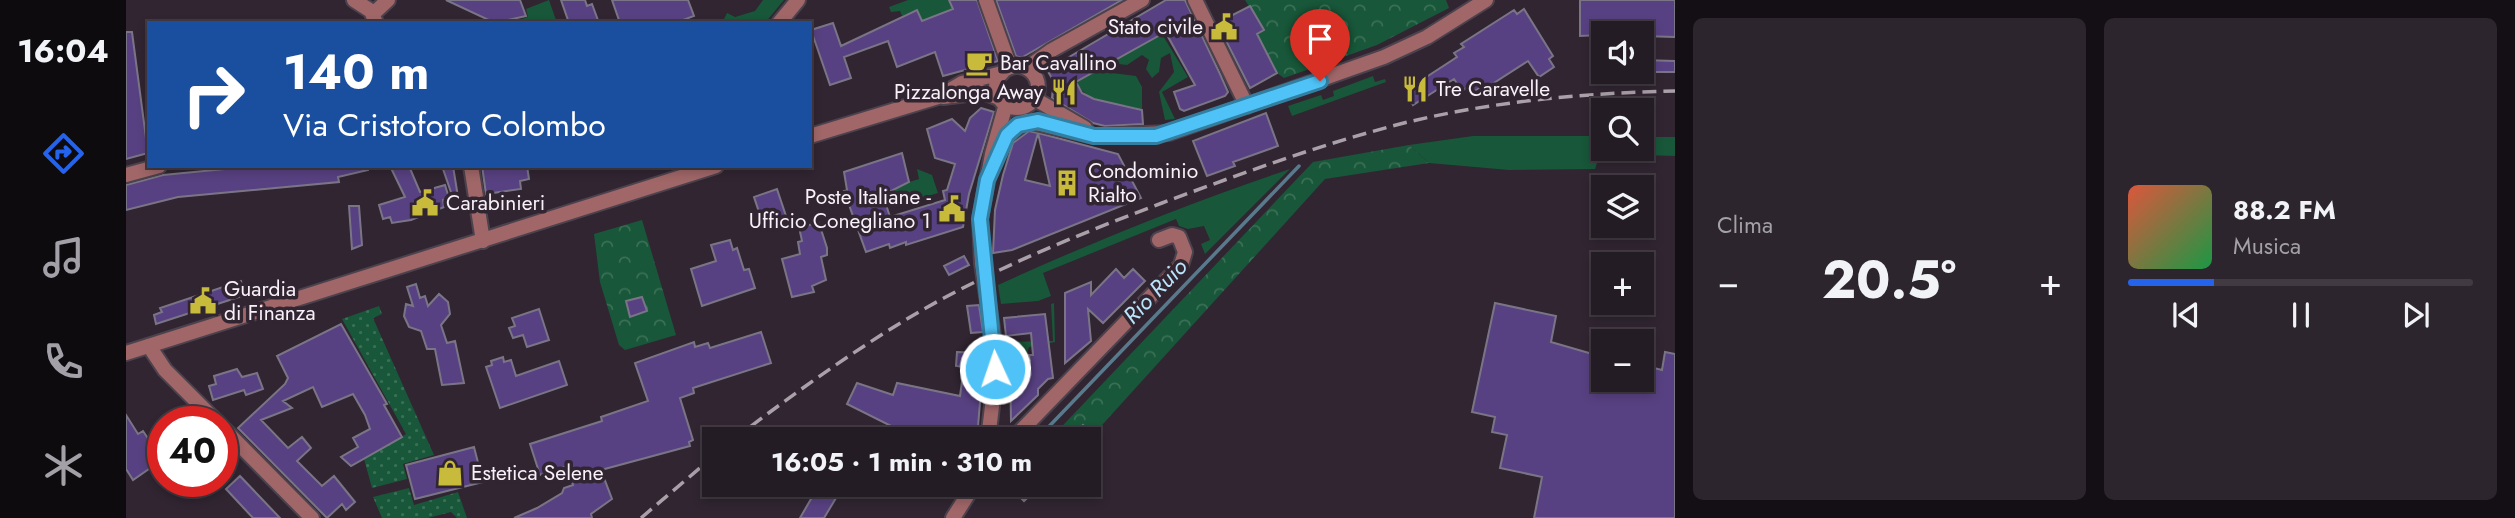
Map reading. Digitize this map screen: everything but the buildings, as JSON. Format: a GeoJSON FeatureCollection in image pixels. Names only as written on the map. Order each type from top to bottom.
{"type":"FeatureCollection","features":[{"type":"Feature","properties":{"kind":"street"},"geometry":{"type":"LineString","coordinates":[[354,0],[374,18],[388,0]]}},
{"type":"Feature","properties":{"kind":"street"},"geometry":{"type":"LineString","coordinates":[[781,21],[798,0]]}},
{"type":"Feature","properties":{"kind":"street"},"geometry":{"type":"LineString","coordinates":[[986,0],[1006,70],[996,87],[1003,101],[979,232],[995,348],[989,427]]}},
{"type":"Feature","properties":{"kind":"street"},"geometry":{"type":"LineString","coordinates":[[938,97],[962,83],[1006,70],[1027,68],[1052,50],[1142,0]]}},
{"type":"Feature","properties":{"kind":"street"},"geometry":{"type":"LineString","coordinates":[[1195,0],[1247,106]]}},
{"type":"Feature","properties":{"kind":"street"},"geometry":{"type":"LineString","coordinates":[[1007,135],[1018,125],[1038,121],[1075,133],[1112,137],[1169,134],[1384,57],[1427,37],[1486,0]]}},
{"type":"Feature","properties":{"kind":"street"},"geometry":{"type":"LineString","coordinates":[[1027,68],[1037,80],[1035,99]]}},
{"type":"Feature","properties":{"kind":"street"},"geometry":{"type":"LineString","coordinates":[[812,135],[938,97],[983,92],[1021,107]]}},
{"type":"Feature","properties":{"kind":"street"},"geometry":{"type":"LineString","coordinates":[[987,180],[1021,107],[1035,99]]}},
{"type":"Feature","properties":{"kind":"street"},"geometry":{"type":"LineString","coordinates":[[1035,99],[1065,119],[1112,137]]}},
{"type":"Feature","properties":{"kind":"street"},"geometry":{"type":"LineString","coordinates":[[126,175],[152,168]]}},
{"type":"Feature","properties":{"kind":"street"},"geometry":{"type":"LineString","coordinates":[[471,168],[483,241]]}},
{"type":"Feature","properties":{"kind":"street"},"geometry":{"type":"LineString","coordinates":[[126,353],[483,241],[701,169]]}},
{"type":"Feature","properties":{"kind":"street"},"geometry":{"type":"LineString","coordinates":[[1025,427],[1181,265],[1185,252],[1179,237],[1172,235],[1159,240]]}},
{"type":"Feature","properties":{"kind":"street"},"geometry":{"type":"LineString","coordinates":[[149,346],[165,370],[201,406]]}},
{"type":"Feature","properties":{"kind":"street"},"geometry":{"type":"LineString","coordinates":[[238,443],[312,518]]}},
{"type":"Feature","properties":{"kind":"street"},"geometry":{"type":"LineString","coordinates":[[953,518],[966,497]]}},
{"type":"Feature","properties":{"kind":"green space"},"geometry":{"type":"Polygon","coordinates":[[[549,0],[556,21],[519,20],[528,17],[526,9],[549,0]]]}},
{"type":"Feature","properties":{"kind":"green space"},"geometry":{"type":"Polygon","coordinates":[[[763,0],[784,0],[767,21],[723,21],[727,13],[735,17],[755,11],[763,0]]]}},
{"type":"Feature","properties":{"kind":"green space"},"geometry":{"type":"Polygon","coordinates":[[[908,0],[949,0],[953,9],[922,21],[916,10],[902,16],[900,11],[891,12],[889,7],[908,0]]]}},
{"type":"Feature","properties":{"kind":"green space"},"geometry":{"type":"Polygon","coordinates":[[[1245,0],[1446,0],[1449,8],[1377,45],[1284,78],[1277,73],[1257,34],[1264,30],[1245,0]]]}},
{"type":"Feature","properties":{"kind":"green space"},"geometry":{"type":"Polygon","coordinates":[[[1162,34],[1188,77],[1162,92],[1175,119],[1165,120],[1159,92],[1174,72],[1170,53],[1161,58],[1159,72],[1152,78],[1146,69],[1149,60],[1142,55],[1127,65],[1110,63],[1162,34]]]}},
{"type":"Feature","properties":{"kind":"green space"},"geometry":{"type":"Polygon","coordinates":[[[1101,68],[1104,72],[1136,76],[1142,87],[1142,110],[1097,99],[1082,90],[1076,82],[1101,68]]]}},
{"type":"Feature","properties":{"kind":"green space"},"geometry":{"type":"Polygon","coordinates":[[[1373,76],[1375,82],[1385,79],[1386,82],[1292,116],[1288,106],[1321,95],[1323,100],[1334,96],[1333,91],[1373,76]]]}},
{"type":"Feature","properties":{"kind":"green space"},"geometry":{"type":"Polygon","coordinates":[[[1473,136],[1591,136],[1591,161],[1598,161],[1595,169],[1509,170],[1429,163],[1409,145],[1473,136]]]}},
{"type":"Feature","properties":{"kind":"green space"},"geometry":{"type":"Polygon","coordinates":[[[1654,137],[1675,137],[1675,156],[1654,155],[1654,137]]]}},
{"type":"Feature","properties":{"kind":"green space"},"geometry":{"type":"Polygon","coordinates":[[[1409,145],[1429,163],[1325,179],[1100,427],[1061,427],[1313,162],[1409,145]]]}},
{"type":"Feature","properties":{"kind":"green space"},"geometry":{"type":"Polygon","coordinates":[[[917,169],[932,175],[938,193],[893,207],[889,193],[895,191],[893,187],[919,179],[917,169]]]}},
{"type":"Feature","properties":{"kind":"green space"},"geometry":{"type":"Polygon","coordinates":[[[1290,169],[1205,254],[1201,244],[1210,240],[1204,226],[1188,229],[1179,226],[1176,219],[1043,273],[1051,296],[1038,301],[1001,304],[998,285],[1142,223],[1290,169]]]}},
{"type":"Feature","properties":{"kind":"green space"},"geometry":{"type":"Polygon","coordinates":[[[642,220],[676,335],[625,350],[619,345],[600,282],[594,234],[642,220]]]}},
{"type":"Feature","properties":{"kind":"green space"},"geometry":{"type":"Polygon","coordinates":[[[1054,303],[1055,342],[1029,347],[1026,356],[1018,356],[1014,349],[1006,349],[1006,342],[1053,341],[1051,304],[1054,303]]]}},
{"type":"Feature","properties":{"kind":"green space"},"geometry":{"type":"Polygon","coordinates":[[[379,306],[382,314],[373,318],[434,455],[403,464],[407,479],[372,488],[364,459],[406,434],[342,319],[379,306]]]}},
{"type":"Feature","properties":{"kind":"green space"},"geometry":{"type":"Polygon","coordinates":[[[409,488],[414,505],[458,492],[467,518],[457,518],[451,512],[428,518],[382,518],[373,497],[409,488]]]}},
{"type":"Feature","properties":{"kind":"waterway","name":"Rio Ruio"},"geometry":{"type":"LineString","coordinates":[[1049,427],[1299,166]]}},
{"type":"Feature","properties":{"kind":"railway"},"geometry":{"type":"LineString","coordinates":[[750,427],[844,360],[942,299],[1034,254],[1162,203],[1315,149],[1408,122],[1541,99],[1675,91]]}},
{"type":"Feature","properties":{"kind":"railway"},"geometry":{"type":"LineString","coordinates":[[641,518],[702,466]]}},
{"type":"Feature","properties":{"kind":"place","name":"Stato civile"},"geometry":{"type":"Point","coordinates":[1224,27]}},
{"type":"Feature","properties":{"kind":"place","name":"Bar Cavallino"},"geometry":{"type":"Point","coordinates":[979,63]}},
{"type":"Feature","properties":{"kind":"place","name":"Tre Caravelle"},"geometry":{"type":"Point","coordinates":[1415,89]}},
{"type":"Feature","properties":{"kind":"place","name":"Pizzalonga Away"},"geometry":{"type":"Point","coordinates":[1064,92]}},
{"type":"Feature","properties":{"kind":"place","name":"Condominio Rialto"},"geometry":{"type":"Point","coordinates":[1067,183]}},
{"type":"Feature","properties":{"kind":"place","name":"Carabinieri"},"geometry":{"type":"Point","coordinates":[425,203]}},
{"type":"Feature","properties":{"kind":"place","name":"Poste Italiane - Ufficio Conegliano 1"},"geometry":{"type":"Point","coordinates":[952,209]}},
{"type":"Feature","properties":{"kind":"place","name":"Guardia di Finanza"},"geometry":{"type":"Point","coordinates":[203,301]}},
{"type":"Feature","properties":{"kind":"place","name":"Estetica Selene"},"geometry":{"type":"Point","coordinates":[450,473]}},
{"type":"Feature","properties":{"kind":"route"},"geometry":{"type":"LineString","coordinates":[[995,369],[993,324],[982,263],[980,219],[987,180],[1007,135],[1018,125],[1027,121],[1038,121],[1094,136],[1156,136],[1169,134],[1320,81]]}}]}
